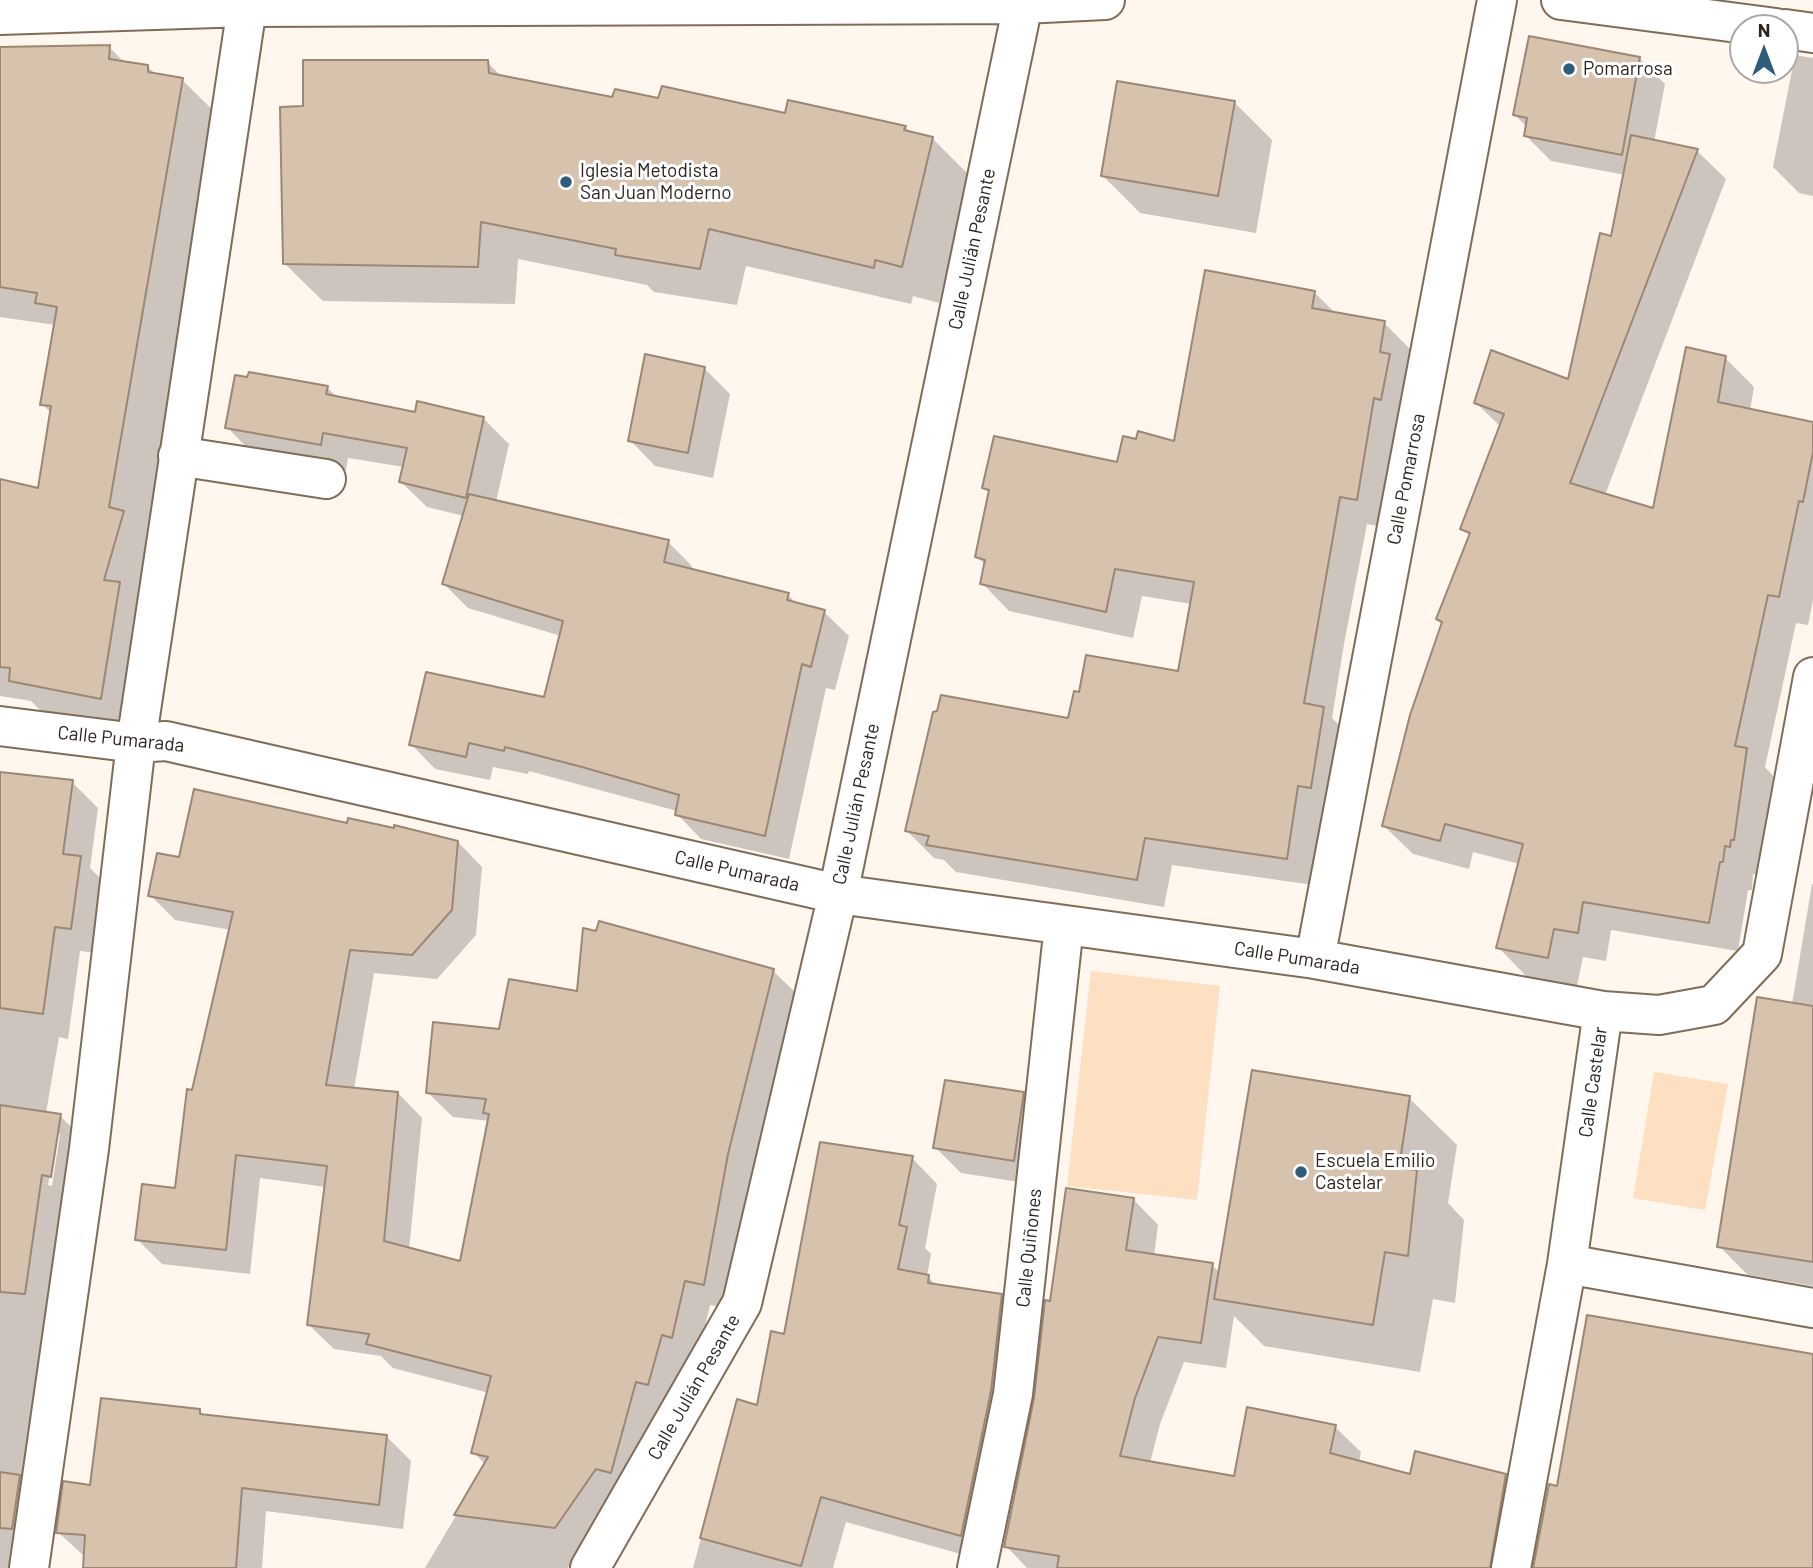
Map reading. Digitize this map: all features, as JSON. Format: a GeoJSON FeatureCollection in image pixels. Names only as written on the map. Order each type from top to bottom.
{"type":"FeatureCollection","features":[{"type":"Feature","properties":{"kind":"street"},"geometry":{"type":"LineString","coordinates":[[0,15],[247,7],[1024,4],[1105,0]]}},
{"type":"Feature","properties":{"kind":"street","name":"Calle Pomarrosa"},"geometry":{"type":"LineString","coordinates":[[1315,959],[1497,0]]}},
{"type":"Feature","properties":{"kind":"street"},"geometry":{"type":"LineString","coordinates":[[1561,0],[1729,22]]}},
{"type":"Feature","properties":{"kind":"street","name":"Calle Julián Pesante"},"geometry":{"type":"LineString","coordinates":[[590,1568],[742,1303],[838,894],[1024,4]]}},
{"type":"Feature","properties":{"kind":"street"},"geometry":{"type":"LineString","coordinates":[[29,1568],[89,1149],[136,743],[247,7]]}},
{"type":"Feature","properties":{"kind":"street"},"geometry":{"type":"LineString","coordinates":[[178,456],[326,479]]}},
{"type":"Feature","properties":{"kind":"street","name":"Calle Castelar"},"geometry":{"type":"LineString","coordinates":[[1511,1568],[1567,1264],[1603,1011],[1659,1015],[1714,1004],[1762,954],[1813,677]]}},
{"type":"Feature","properties":{"kind":"street","name":"Calle Pumarada"},"geometry":{"type":"LineString","coordinates":[[0,726],[136,743],[166,741],[838,894],[1315,959],[1603,1011]]}},
{"type":"Feature","properties":{"kind":"street","name":"Calle Quiñones"},"geometry":{"type":"LineString","coordinates":[[977,1568],[1013,1394],[1064,925]]}},
{"type":"Feature","properties":{"kind":"street"},"geometry":{"type":"LineString","coordinates":[[1567,1264],[1813,1308]]}},
{"type":"Feature","properties":{"kind":"shaded area"},"geometry":{"type":"Polygon","coordinates":[[[1091,971],[1220,986],[1197,1200],[1067,1186],[1091,971]]]}},
{"type":"Feature","properties":{"kind":"shaded area"},"geometry":{"type":"Polygon","coordinates":[[[1654,1072],[1728,1084],[1705,1210],[1633,1198],[1654,1072]]]}},
{"type":"Feature","properties":{"kind":"building"},"geometry":{"type":"Polygon","coordinates":[[[1529,36],[1640,57],[1622,155],[1524,136],[1527,118],[1513,115],[1529,36]]]}},
{"type":"Feature","properties":{"kind":"building"},"geometry":{"type":"Polygon","coordinates":[[[110,45],[109,59],[148,65],[148,72],[183,78],[109,507],[124,511],[104,580],[120,582],[101,699],[9,681],[10,668],[0,667],[0,479],[38,488],[51,406],[40,405],[57,307],[35,303],[37,293],[0,287],[0,47],[110,45]]]}},
{"type":"Feature","properties":{"kind":"building"},"geometry":{"type":"Polygon","coordinates":[[[303,60],[488,60],[489,73],[612,97],[615,89],[658,98],[662,86],[785,113],[788,100],[906,126],[904,130],[933,137],[902,267],[875,260],[874,268],[709,229],[700,269],[615,255],[616,249],[481,222],[478,267],[283,264],[280,107],[303,106],[303,60]]]}},
{"type":"Feature","properties":{"kind":"building"},"geometry":{"type":"Polygon","coordinates":[[[1117,81],[1235,101],[1218,196],[1101,176],[1117,81]]]}},
{"type":"Feature","properties":{"kind":"building"},"geometry":{"type":"Polygon","coordinates":[[[1631,135],[1698,149],[1570,483],[1653,508],[1686,347],[1726,356],[1718,402],[1813,422],[1813,452],[1803,502],[1799,501],[1779,597],[1768,595],[1735,746],[1747,748],[1734,840],[1731,840],[1730,847],[1725,846],[1723,862],[1720,862],[1709,923],[1583,902],[1578,933],[1554,929],[1548,958],[1496,948],[1523,844],[1445,824],[1440,841],[1382,826],[1410,715],[1442,622],[1436,619],[1470,533],[1460,529],[1504,414],[1474,403],[1491,350],[1568,379],[1600,233],[1611,236],[1631,135]]]}},
{"type":"Feature","properties":{"kind":"building"},"geometry":{"type":"Polygon","coordinates":[[[1205,270],[1315,291],[1312,308],[1385,321],[1380,352],[1390,354],[1381,400],[1374,398],[1357,500],[1340,497],[1304,703],[1324,707],[1311,788],[1298,786],[1287,859],[1145,838],[1137,880],[926,845],[929,836],[905,831],[933,712],[937,711],[941,695],[1068,718],[1074,691],[1079,692],[1086,655],[1178,671],[1194,582],[1115,569],[1106,612],[980,584],[985,560],[975,557],[989,490],[982,488],[994,436],[1117,462],[1123,436],[1136,439],[1138,431],[1174,441],[1205,270]]]}},
{"type":"Feature","properties":{"kind":"building"},"geometry":{"type":"Polygon","coordinates":[[[645,354],[705,367],[688,453],[628,441],[645,354]]]}},
{"type":"Feature","properties":{"kind":"building"},"geometry":{"type":"Polygon","coordinates":[[[249,372],[328,386],[326,394],[415,412],[417,401],[484,417],[466,498],[399,482],[407,448],[323,433],[321,445],[225,428],[235,375],[247,377],[249,372]]]}},
{"type":"Feature","properties":{"kind":"building"},"geometry":{"type":"Polygon","coordinates":[[[469,494],[669,540],[664,562],[789,593],[787,600],[825,610],[811,667],[802,664],[765,836],[675,815],[679,795],[505,747],[504,751],[469,743],[466,757],[409,745],[426,672],[544,697],[563,621],[442,584],[469,494]]]}},
{"type":"Feature","properties":{"kind":"building"},"geometry":{"type":"Polygon","coordinates":[[[0,772],[73,780],[63,854],[81,856],[71,929],[55,927],[43,1014],[0,1008],[0,772]]]}},
{"type":"Feature","properties":{"kind":"building"},"geometry":{"type":"Polygon","coordinates":[[[194,789],[347,823],[348,818],[394,828],[394,825],[458,841],[452,910],[412,955],[350,950],[326,1085],[398,1092],[384,1241],[460,1261],[489,1114],[483,1113],[486,1099],[426,1093],[433,1022],[499,1029],[509,979],[577,991],[583,928],[596,931],[599,921],[774,969],[728,1154],[704,1285],[685,1281],[672,1338],[662,1335],[648,1385],[636,1382],[611,1473],[596,1469],[555,1528],[454,1515],[488,1457],[471,1453],[491,1376],[366,1344],[369,1334],[307,1325],[327,1166],[236,1155],[226,1250],[135,1240],[142,1184],[175,1188],[187,1089],[192,1090],[233,912],[148,896],[157,853],[179,857],[194,789]]]}},
{"type":"Feature","properties":{"kind":"building"},"geometry":{"type":"Polygon","coordinates":[[[1757,997],[1813,1006],[1813,1262],[1717,1247],[1757,997]]]}},
{"type":"Feature","properties":{"kind":"building"},"geometry":{"type":"Polygon","coordinates":[[[1252,1070],[1410,1096],[1399,1168],[1417,1170],[1408,1256],[1385,1252],[1373,1325],[1214,1299],[1252,1070]]]}},
{"type":"Feature","properties":{"kind":"building"},"geometry":{"type":"Polygon","coordinates":[[[945,1080],[1024,1092],[1014,1161],[933,1148],[945,1080]]]}},
{"type":"Feature","properties":{"kind":"building"},"geometry":{"type":"Polygon","coordinates":[[[0,1105],[61,1114],[51,1177],[42,1175],[25,1294],[0,1292],[0,1105]]]}},
{"type":"Feature","properties":{"kind":"building"},"geometry":{"type":"Polygon","coordinates":[[[820,1142],[913,1156],[899,1225],[907,1227],[898,1269],[929,1275],[928,1283],[1002,1294],[991,1391],[961,1536],[821,1497],[801,1566],[700,1538],[737,1399],[757,1405],[771,1331],[784,1334],[820,1142]]]}},
{"type":"Feature","properties":{"kind":"building"},"geometry":{"type":"Polygon","coordinates":[[[1066,1188],[1134,1198],[1126,1250],[1213,1263],[1201,1343],[1158,1337],[1135,1398],[1120,1456],[1234,1476],[1247,1407],[1336,1425],[1330,1453],[1410,1474],[1415,1451],[1506,1474],[1490,1568],[1057,1568],[1059,1556],[1004,1547],[1034,1398],[1045,1300],[1050,1301],[1066,1188]]]}},
{"type":"Feature","properties":{"kind":"building"},"geometry":{"type":"Polygon","coordinates":[[[1587,1315],[1813,1354],[1813,1568],[1533,1568],[1549,1484],[1557,1486],[1587,1315]]]}},
{"type":"Feature","properties":{"kind":"building"},"geometry":{"type":"Polygon","coordinates":[[[101,1398],[200,1409],[200,1414],[387,1435],[379,1505],[242,1488],[236,1568],[83,1568],[85,1535],[56,1533],[63,1481],[90,1485],[101,1398]]]}},
{"type":"Feature","properties":{"kind":"building"},"geometry":{"type":"Polygon","coordinates":[[[0,1472],[20,1475],[12,1529],[0,1528],[0,1472]]]}},
{"type":"Feature","properties":{"kind":"place","name":"Pomarrosa"},"geometry":{"type":"Point","coordinates":[1569,69]}},
{"type":"Feature","properties":{"kind":"place","name":"Iglesia Metodista San Juan Moderno"},"geometry":{"type":"Point","coordinates":[566,182]}},
{"type":"Feature","properties":{"kind":"place","name":"Escuela Emilio Castelar"},"geometry":{"type":"Point","coordinates":[1301,1172]}}]}
